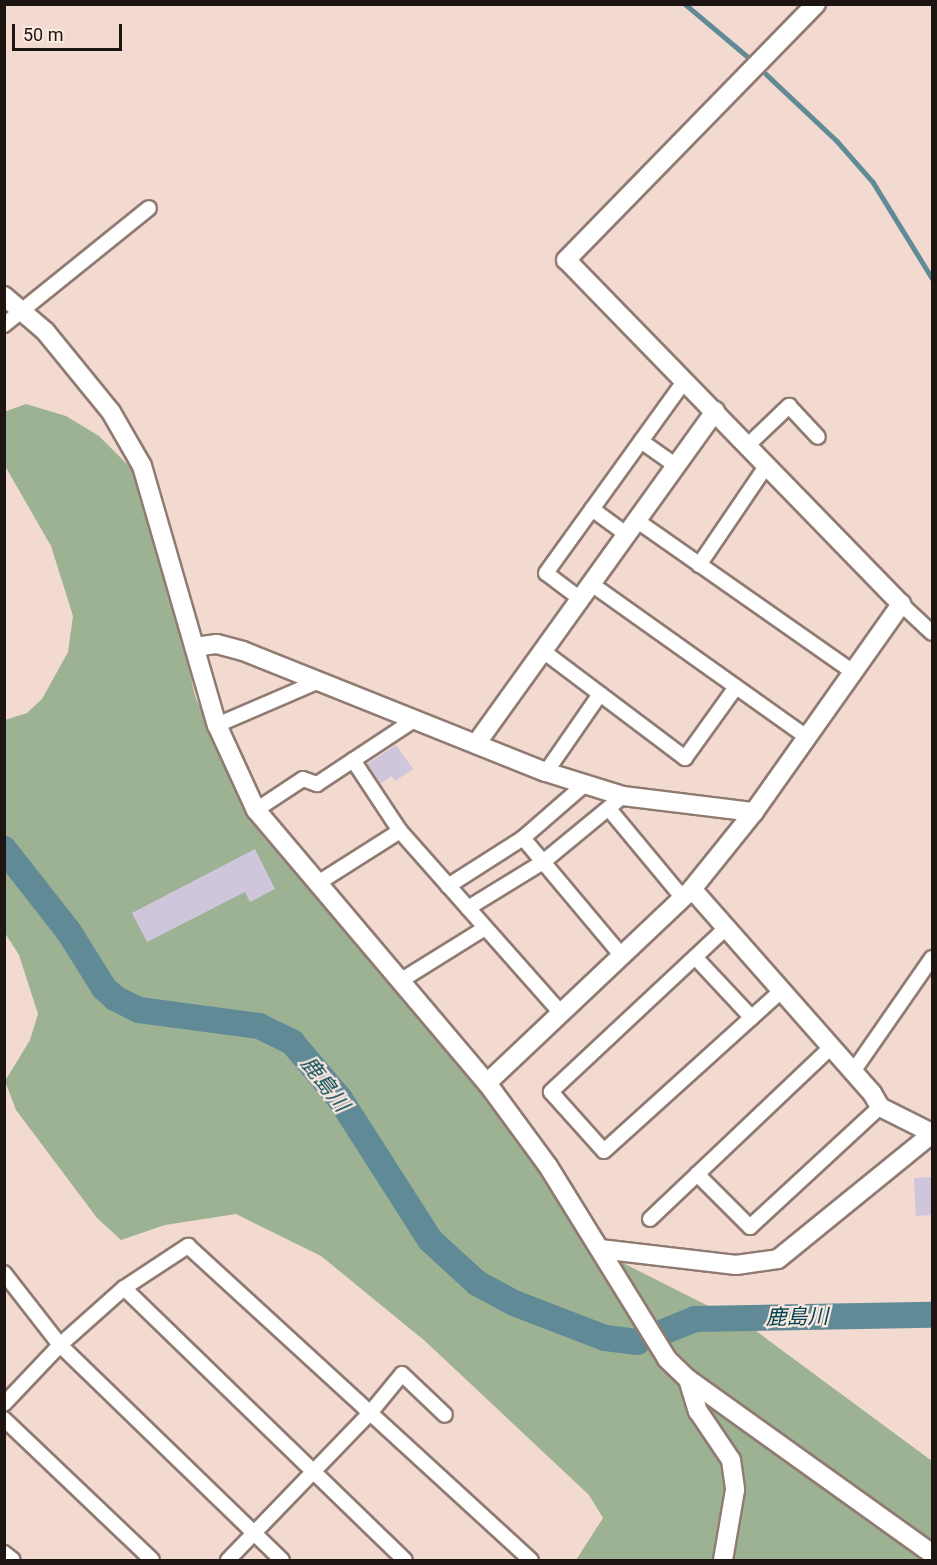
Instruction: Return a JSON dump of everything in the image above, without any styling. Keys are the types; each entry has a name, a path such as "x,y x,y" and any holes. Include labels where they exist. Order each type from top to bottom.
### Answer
{"street":[{"path":"816,4 566,260 901,604 933,633"},
{"path":"4,325 149,208"},
{"path":"4,296 45,331 111,412 128,439 152,492 217,725 256,810 487,1083 548,1166 600,1249 649,1334 688,1379 933,1554"},
{"path":"579,598 546,573 685,380"},
{"path":"748,445 789,406 818,438"},
{"path":"476,744 715,411"},
{"path":"641,441 675,465"},
{"path":"699,565 767,465"},
{"path":"592,509 631,527 699,565 853,672"},
{"path":"590,583 807,737"},
{"path":"487,1083 623,957 687,893 754,812 901,604"},
{"path":"195,646 217,644 243,651 584,785 623,796 754,812"},
{"path":"543,651 685,758 736,687"},
{"path":"217,725 318,682"},
{"path":"546,772 600,694"},
{"path":"256,810 303,779 317,784 414,720"},
{"path":"353,760 400,831 562,1014"},
{"path":"448,886 522,838 584,785"},
{"path":"468,908 543,862 623,796"},
{"path":"600,1249 736,1265 778,1259 933,1133 880,1107 726,928 687,893 609,808"},
{"path":"318,883 400,831"},
{"path":"522,838 623,957"},
{"path":"400,981 485,928"},
{"path":"726,928 551,1092 604,1151 781,992"},
{"path":"695,957 752,1018"},
{"path":"852,1073 933,958"},
{"path":"650,1220 830,1048"},
{"path":"697,1174 750,1227 880,1107"},
{"path":"4,1404 60,1345 124,1288 188,1246 531,1560"},
{"path":"6,1278 60,1345 282,1560"},
{"path":"124,1288 405,1560"},
{"path":"228,1560 314,1473 370,1413 402,1374 445,1415"},
{"path":"688,1379 698,1411 732,1460 735,1490 723,1560"},
{"path":"4,1419 152,1560"},
{"path":"4,1553 13,1560"}],"green space":[{"path":"26,404 66,416 99,436 136,473 152,501 195,696 216,746 271,839 625,1264 752,1328 932,1461 932,1560 576,1560 603,1518 589,1495 425,1341 321,1256 236,1214 165,1225 121,1240 97,1218 16,1110 5,1081 30,1040 38,1014 19,955 5,933 5,720 27,713 42,699 68,652 73,616 51,546 5,466 4,412"}],"building":[{"path":"396,745 413,769 395,781 392,776 380,784 367,764"},
{"path":"255,849 275,889 250,902 245,892 147,942 132,913"},
{"path":"933,1177 933,1215 916,1216 914,1178"}],"waterway":[{"path":"685,4 753,61"},
{"path":"766,74 837,141 873,182 932,278"},
{"name":"鹿島川","path":"4,849 69,932 104,988 115,998 139,1010 259,1026 292,1042 340,1099 430,1240 477,1283 514,1303 605,1338 638,1342"},
{"name":"鹿島川","path":"663,1332 695,1319 932,1315"}]}
